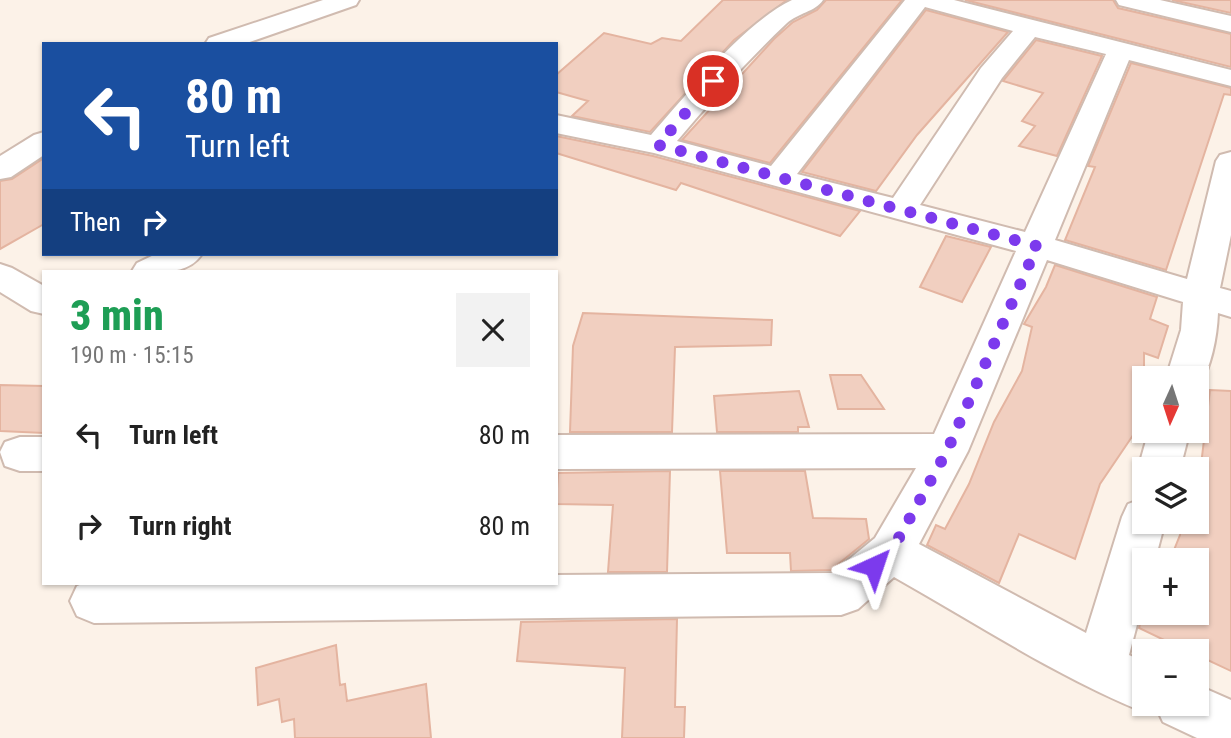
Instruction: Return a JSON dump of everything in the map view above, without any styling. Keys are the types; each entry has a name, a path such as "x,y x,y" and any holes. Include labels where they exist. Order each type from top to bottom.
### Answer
{"street":[{"path":"224,42 347,0"},
{"path":"658,145 713,81 782,14 811,0"},
{"path":"778,178 918,0"},
{"path":"927,0 1028,29 1121,49 1231,78"},
{"path":"1128,0 1231,24"},
{"path":"900,211 991,74 1028,29"},
{"path":"94,601 230,591 841,594 891,552 947,451 1121,49"},
{"path":"558,124 658,145 1037,246 1216,300"},
{"path":"1188,366 1199,330 1216,300 1231,161"},
{"path":"151,270 181,256"},
{"path":"0,276 42,301"},
{"path":"558,452 947,451"},
{"path":"1101,667 1139,534"},
{"path":"891,552 1132,681"},
{"path":"1207,716 1231,727"}],"building":[{"path":"723,0 787,0 734,40 650,132 572,116 588,101 558,93 558,73 604,33 651,44 662,38 681,41"},
{"path":"826,0 902,0 770,163 682,140 774,39 793,22 817,10"},
{"path":"965,0 1113,0 1118,8 1231,34 1231,67"},
{"path":"1172,0 1231,0 1231,13"},
{"path":"926,10 1008,32 917,135 876,191 802,172"},
{"path":"1036,40 1102,56 1057,156 1019,146 1035,126 1022,121 1043,93 1003,81"},
{"path":"1131,63 1231,88 1231,95 1224,94 1166,270 1065,240 1095,167 1088,166"},
{"path":"558,136 653,156 860,211 840,236 681,183 676,190 558,154"},
{"path":"42,159 42,225 0,249 0,181 12,179"},
{"path":"946,236 991,247 962,302 920,287"},
{"path":"1055,265 1157,297 1150,319 1168,326 1158,358 1144,353 1144,366 1132,366 1132,437 1100,484 1075,559 1019,534 999,583 927,545 936,525 945,529 969,484 994,422 1022,371 1032,327 1024,324 1046,287"},
{"path":"583,313 772,320 771,345 675,347 672,432 570,432 573,346"},
{"path":"830,375 861,375 884,409 838,409"},
{"path":"0,385 42,386 42,433 0,431"},
{"path":"1210,390 1231,391 1231,671 1209,661 1209,639 1162,639 1139,628 1140,625 1209,625 1209,548 1175,548 1180,534 1209,534 1209,457 1202,457 1204,443 1209,443"},
{"path":"799,391 809,427 798,427 798,432 717,432 714,396"},
{"path":"670,471 667,572 608,572 613,505 558,504 558,473"},
{"path":"720,471 805,471 813,518 866,519 869,539 831,570 791,571 790,553 727,553"},
{"path":"677,619 675,707 685,707 684,738 622,738 625,668 517,661 521,622"},
{"path":"336,645 340,685 345,684 347,701 426,684 431,738 295,738 294,719 282,722 279,699 258,705 256,668"}],"route":[{"path":"713,81 658,145 1037,246 947,451 891,552 874,566"}]}
